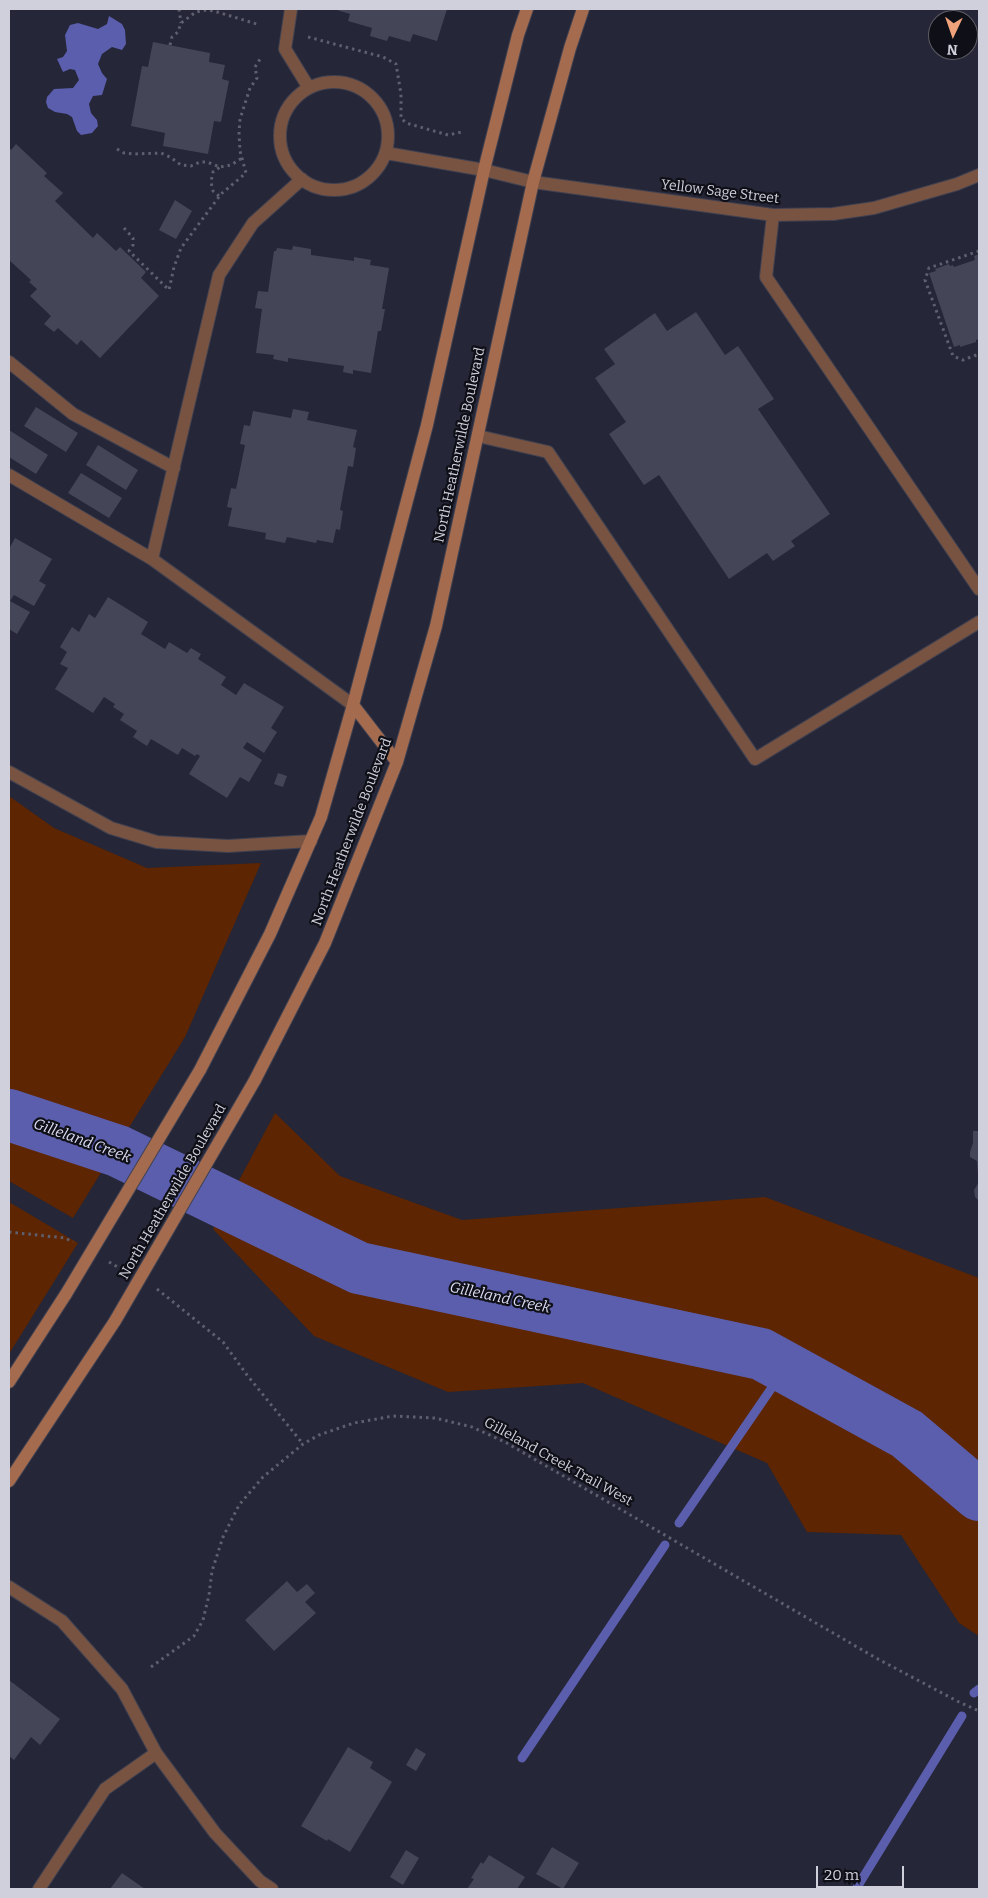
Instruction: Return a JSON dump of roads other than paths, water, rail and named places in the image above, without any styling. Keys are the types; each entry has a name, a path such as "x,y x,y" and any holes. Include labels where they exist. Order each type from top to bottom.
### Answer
{"main road":[{"path":"9,1382 66,1294 200,1070 270,934 321,817 354,705 427,424 484,170 518,35 527,9"},
{"name":"North Heatherwilde Boulevard","path":"9,1481 115,1321 255,1080 326,943 397,762 436,626 533,182 582,9"},
{"path":"354,705 397,762"}],"street":[{"path":"291,9 285,49 309,88"},
{"path":"327,82 345,83 362,90 376,101 385,117 389,135 386,153 378,168 366,180 351,187 334,190 317,187 302,180 289,166 282,150 280,132 285,114 295,99 309,88 327,82"},
{"name":"Yellow Sage Street","path":"386,153 484,170 533,182 773,215 833,214 874,208 957,184 979,175"},
{"path":"152,559 219,274 253,223 302,180"},
{"path":"773,215 766,276 979,588"},
{"path":"9,362 73,414 174,468"},
{"path":"478,436 548,452 756,759 979,622"},
{"path":"9,475 152,559 354,705"},
{"path":"9,772 111,828 157,842 228,846 311,841"},
{"path":"9,1587 62,1621 122,1689 156,1753 215,1833 260,1881 272,1889"},
{"path":"39,1889 105,1789 156,1753"}],"waterway":[{"name":"Gilleland Creek","path":"9,1115 118,1151 359,1268 761,1354 907,1434 979,1495"},
{"path":"679,1523 786,1367"},
{"path":"522,1758 665,1545"},
{"path":"974,1693 979,1689"},
{"path":"856,1889 962,1716"}]}
